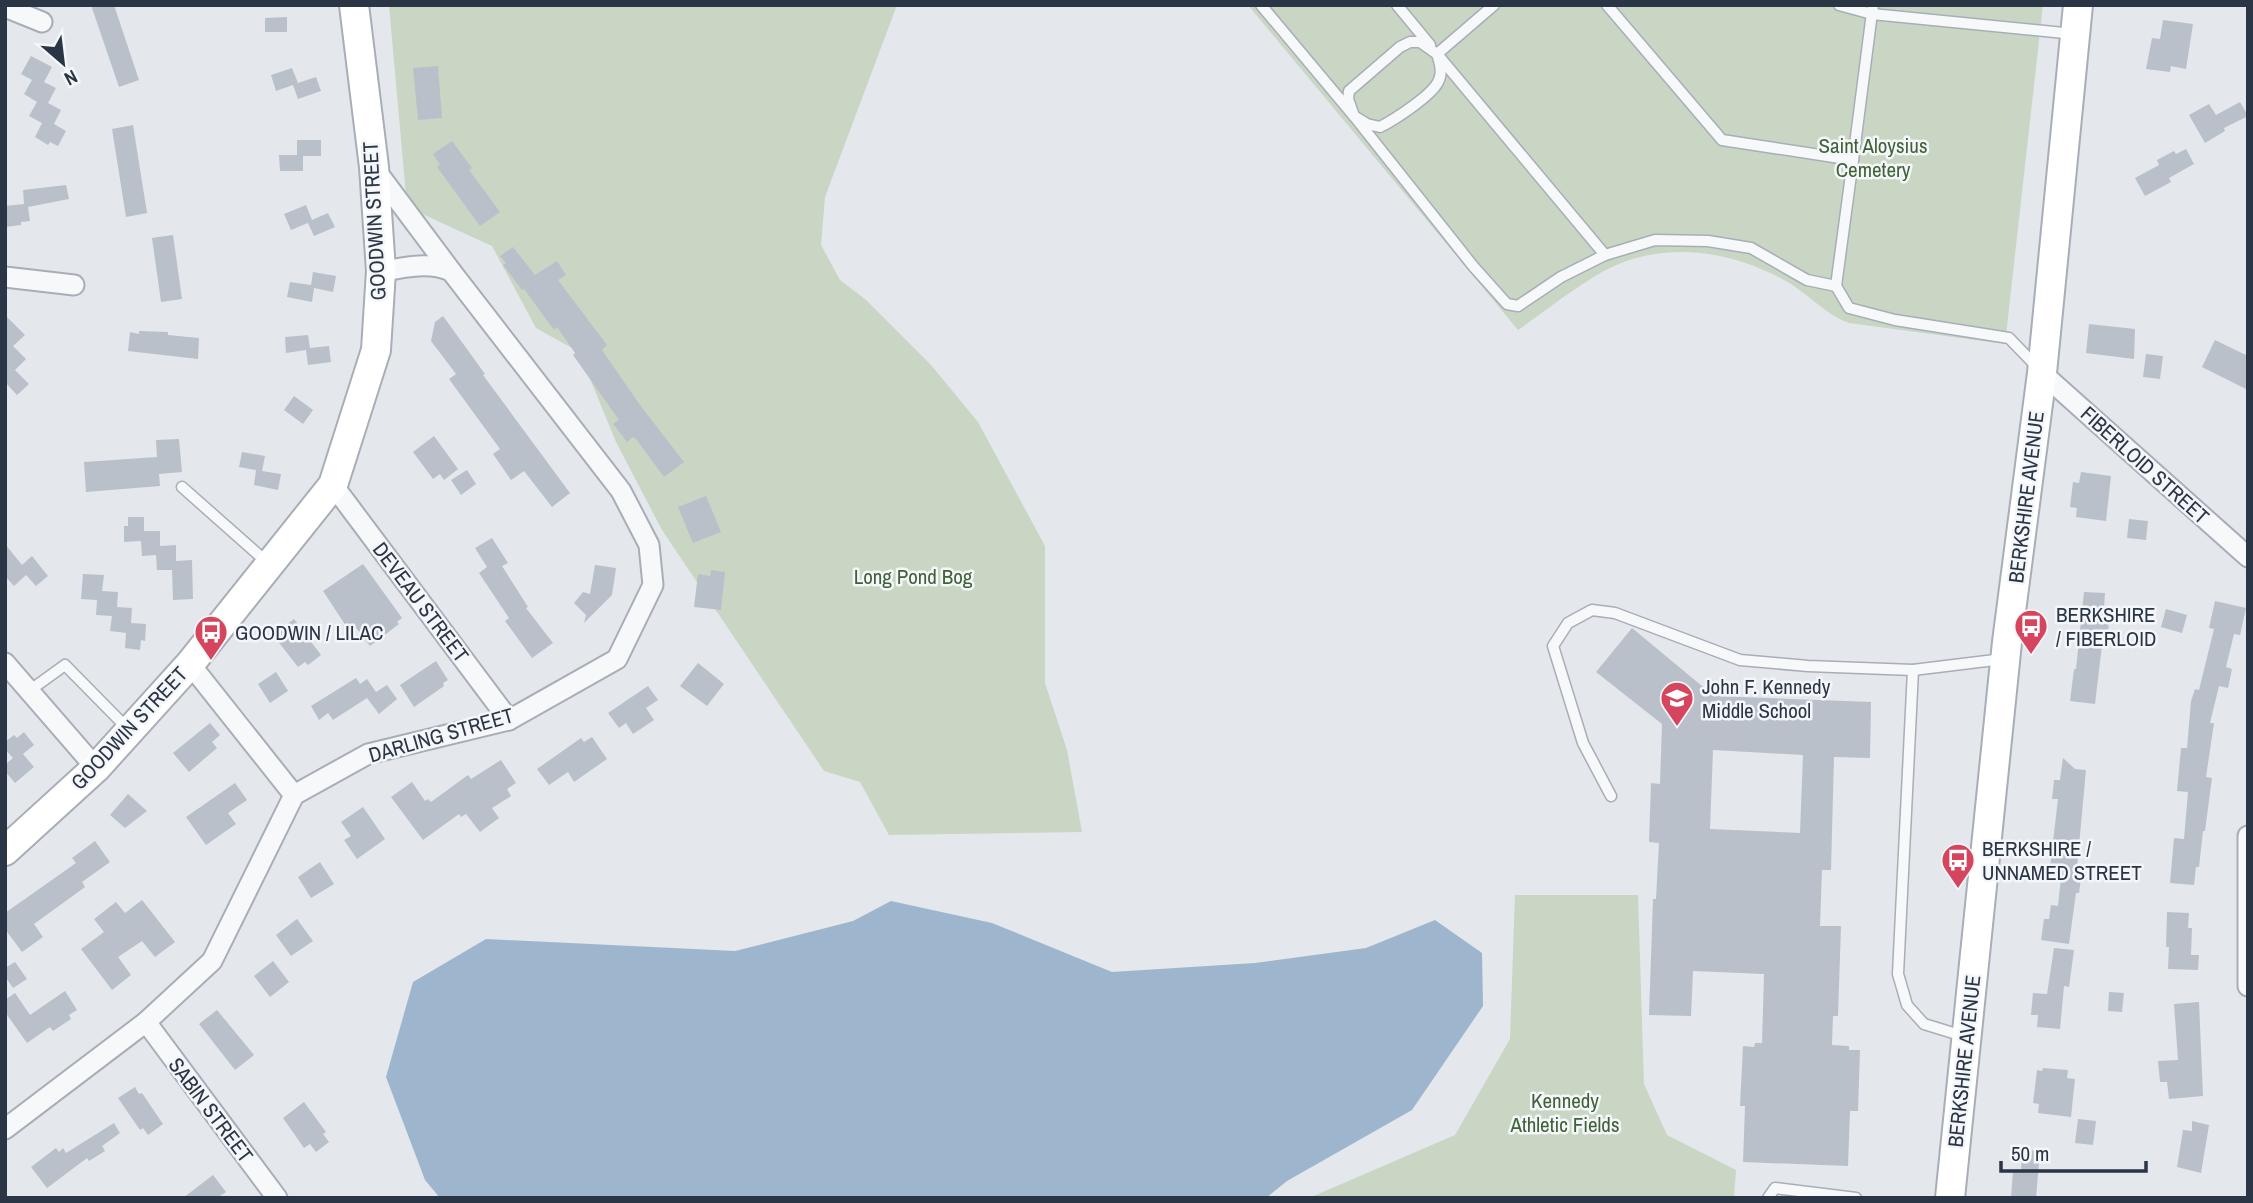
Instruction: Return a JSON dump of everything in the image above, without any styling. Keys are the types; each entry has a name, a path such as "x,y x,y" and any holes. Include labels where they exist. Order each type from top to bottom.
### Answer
{"main road":[{"name":"GOODWIN STREET","path":"5,851 96,768 190,664 332,485 376,350 381,271 374,167 354,5"},
{"name":"BERKSHIRE AVENUE","path":"1950,1198 2006,658 2042,373 2078,5"}],"street":[{"path":"5,7 41,22"},
{"name":"DARLING STREET","path":"294,795 368,754 509,720 617,659 653,585 649,545 621,491 374,167"},
{"path":"381,271 422,264 451,271"},
{"path":"5,277 74,285"},
{"name":"FIBERLOID STREET","path":"2042,373 2248,558"},
{"name":"DEVEAU STREET","path":"332,485 509,720"},
{"path":"5,663 96,768"},
{"path":"5,1129 146,1022 212,961 294,795 190,664"},
{"path":"2248,836 2248,986"},
{"name":"SABIN STREET","path":"146,1022 277,1198"}],"lane":[{"path":"1261,5 1507,304 1518,306 1561,277 1605,255 1656,240 1708,241 1751,248 1807,280 1836,286"},
{"path":"1397,5 1605,255"},
{"path":"1437,54 1494,5"},
{"path":"1607,5 1722,140 1853,160"},
{"path":"1839,5 2075,34"},
{"path":"1872,10 1836,286 1849,308 1895,320 2008,338 2042,373"},
{"path":"1410,41 1420,42 1437,54 1441,70 1438,82 1431,91 1390,122 1380,127 1367,124 1353,116 1348,99 1349,92 1400,47 1410,41"},
{"path":"182,487 269,564"},
{"path":"1611,796 1583,743 1553,646 1568,623 1592,610 1615,613 1740,660 1913,670 2006,658"},
{"path":"29,691 65,665 129,731"},
{"path":"1913,670 1898,974 1907,1005 1924,1024 1966,1037"},
{"path":"1768,1198 1775,1188 1856,1198"}],"green space":[{"name":"Long Pond Bog","path":"389,5 897,5 825,197 821,245 840,280 865,299 931,365 978,422 1045,546 1045,683 1067,750 1082,832 889,835 860,782 824,771 662,530 616,442 579,352 536,328 492,246 407,207"},
{"name":"Saint Aloysius Cemetery","path":"1248,5 2043,5 2005,344 1849,323 1831,314 1791,284 1760,268 1737,260 1690,252 1642,256 1619,264 1587,281 1518,330"},
{"name":"Kennedy Athletic Fields","path":"1515,895 1638,895 1644,1084 1667,1135 1736,1170 1734,1198 1309,1198 1455,1135 1510,1039"}],"water":[{"path":"891,901 992,923 1112,972 1255,963 1366,948 1435,920 1482,953 1483,1006 1412,1110 1287,1181 1266,1198 440,1198 425,1180 386,1077 413,982 486,939 735,951 853,921"}],"building":[{"path":"91,5 114,5 139,80 119,87"},
{"path":"287,17 287,32 265,32 265,18"},
{"path":"2163,20 2193,24 2186,69 2171,66 2170,72 2146,69 2152,38 2160,39"},
{"path":"31,56 52,67 44,82 56,88 48,103 61,110 54,124 66,131 58,146 50,142 48,145 35,137 42,123 29,116 37,102 24,94 32,80 21,74"},
{"path":"438,66 442,118 418,120 413,68"},
{"path":"292,68 298,83 316,77 321,91 298,99 293,85 276,91 271,75"},
{"path":"2240,102 2248,116 2224,128 2225,131 2205,143 2189,115 2209,104 2216,115"},
{"path":"133,125 147,213 126,217 112,129"},
{"path":"297,140 321,140 321,156 303,156 303,171 280,171 279,155 297,155"},
{"path":"452,141 472,168 469,170 500,212 480,226 437,167 440,165 433,154"},
{"path":"2186,149 2194,164 2169,178 2171,182 2145,196 2135,178 2159,165 2157,160 2174,151 2176,154"},
{"path":"66,185 69,199 28,207 30,221 5,227 5,206 24,204 23,190"},
{"path":"306,205 312,220 328,213 335,227 314,236 308,223 291,230 284,214"},
{"path":"173,235 182,299 161,302 152,238"},
{"path":"513,247 535,275 557,261 566,275 558,280 607,345 602,350 684,462 664,477 636,439 633,437 627,442 613,424 619,420 573,355 575,353 557,327 554,330 503,265 506,263 500,256"},
{"path":"313,272 336,276 333,292 314,288 312,302 287,297 290,282 311,285"},
{"path":"5,315 25,335 13,346 26,359 15,370 29,384 17,395 5,382"},
{"path":"443,316 570,493 552,507 524,471 511,480 493,454 500,449 449,379 456,374 431,341 435,322"},
{"path":"2089,324 2135,329 2134,359 2086,353"},
{"path":"139,331 168,332 168,335 199,338 198,359 128,351 130,332 139,334"},
{"path":"308,335 310,348 329,346 331,362 308,365 306,350 286,353 285,337"},
{"path":"2215,340 2248,356 2248,390 2202,367"},
{"path":"2146,354 2163,356 2160,379 2143,377"},
{"path":"294,396 313,410 303,424 284,410"},
{"path":"434,436 458,469 444,480 440,474 433,479 413,452"},
{"path":"179,439 182,472 159,474 160,486 86,492 84,462 157,457 156,440"},
{"path":"242,452 265,456 262,471 281,474 278,490 254,485 256,470 239,467"},
{"path":"467,470 476,484 461,495 451,480"},
{"path":"2081,472 2111,476 2106,521 2076,517 2077,508 2070,507 2073,482 2079,483"},
{"path":"706,496 721,532 693,543 678,507"},
{"path":"128,517 144,517 144,531 160,531 160,546 176,545 176,561 192,560 193,599 173,600 172,570 157,570 156,555 142,556 141,541 124,542 124,526 128,526"},
{"path":"2129,519 2148,521 2146,540 2127,538"},
{"path":"492,538 508,563 502,566 528,607 526,608 553,643 532,658 505,621 509,618 479,573 487,567 475,548"},
{"path":"5,544 22,565 32,556 48,576 36,586 26,575 14,586 5,576"},
{"path":"363,564 402,618 397,622 399,624 370,646 354,625 348,629 323,591"},
{"path":"595,565 616,568 612,595 584,623 586,615 574,603 583,592 590,594"},
{"path":"711,570 725,572 721,610 694,607 698,574 710,576"},
{"path":"83,574 104,575 102,591 118,592 117,607 132,608 131,623 146,624 145,641 141,640 140,650 125,648 126,633 110,631 112,616 96,615 97,600 81,599"},
{"path":"2084,592 2105,593 2104,608 2110,608 2107,645 2102,645 2095,704 2070,701"},
{"path":"2215,601 2246,608 2240,635 2234,634 2226,667 2232,669 2228,688 2219,686 2210,723 2214,723 2206,777 2212,778 2199,867 2196,867 2194,885 2170,883 2174,838 2184,839 2188,792 2177,791 2181,748 2187,748 2191,701 2195,689 2199,690 2214,629 2209,628"},
{"path":"2166,609 2187,615 2182,633 2161,627"},
{"path":"294,619 321,655 308,665 305,662 298,667 273,635"},
{"path":"1632,628 1714,696 1871,702 1870,758 1834,757 1831,870 1822,870 1820,926 1841,926 1838,1016 1833,1016 1832,1045 1860,1050 1858,1111 1850,1111 1848,1166 1743,1162 1745,1106 1740,1106 1743,1046 1754,1047 1755,1043 1762,1043 1764,974 1693,971 1691,1016 1649,1015 1653,899 1656,899 1659,843 1649,842 1651,783 1660,784 1662,724 1596,672","holes":["1713,750 1803,755 1800,833 1710,829"]},
{"path":"436,661 448,680 443,683 444,686 414,707 400,685"},
{"path":"698,663 724,684 707,706 680,686"},
{"path":"276,672 288,691 270,703 258,684"},
{"path":"356,678 360,684 367,679 376,692 387,685 397,699 379,714 367,698 333,720 328,713 319,720 311,706"},
{"path":"648,686 658,700 646,708 654,720 633,734 626,723 619,728 608,713"},
{"path":"210,723 220,735 212,742 217,748 189,772 173,753"},
{"path":"24,732 34,745 23,754 34,767 15,783 5,771 5,765 13,758 5,749 5,742"},
{"path":"592,737 607,759 574,782 568,772 549,785 537,769 581,738 584,742"},
{"path":"2063,758 2075,769 2086,770 2076,878 2081,878 2079,893 2076,893 2069,944 2041,940 2044,919 2049,919 2051,905 2058,906 2062,868 2050,867 2058,799 2052,799 2054,780 2060,780"},
{"path":"501,760 516,783 507,789 511,796 492,808 499,818 480,832 466,814 461,817 459,814 423,840 391,797 412,782 425,801 428,799 431,802 468,775 471,779"},
{"path":"235,783 247,800 228,813 236,824 206,845 186,817"},
{"path":"128,794 147,811 125,828 110,815"},
{"path":"363,807 385,839 357,859 344,840 351,836 341,822"},
{"path":"95,841 110,862 82,882 85,887 34,924 43,937 22,952 5,929 5,913 76,863 72,858"},
{"path":"320,862 334,884 311,898 298,877"},
{"path":"142,900 175,942 155,957 142,941 118,957 131,975 112,990 81,949 104,932 94,919 116,902 125,913"},
{"path":"2167,912 2189,913 2188,928 2192,928 2191,955 2199,955 2198,970 2168,969"},
{"path":"297,919 313,941 291,956 276,935"},
{"path":"2054,948 2074,950 2069,987 2064,986 2060,1029 2037,1027 2038,1015 2031,1015 2033,993 2047,994"},
{"path":"273,961 289,982 270,997 254,976"},
{"path":"15,962 27,979 13,988 5,976 5,968"},
{"path":"65,991 77,1010 69,1015 71,1019 53,1031 50,1027 27,1043 5,1012 5,1000 15,993 30,1015"},
{"path":"2109,992 2124,993 2122,1012 2108,1011"},
{"path":"2199,1002 2203,1096 2169,1099 2167,1082 2160,1082 2158,1061 2178,1060 2174,1004"},
{"path":"217,1010 254,1055 235,1070 199,1024"},
{"path":"2043,1068 2068,1070 2067,1078 2075,1079 2071,1117 2038,1113 2039,1104 2033,1103 2037,1070 2042,1071"},
{"path":"135,1087 163,1124 148,1135 143,1128 140,1130 118,1098"},
{"path":"304,1102 326,1132 323,1134 329,1142 316,1152 310,1144 304,1148 283,1118"},
{"path":"2078,1119 2096,1121 2093,1145 2075,1143"},
{"path":"2192,1121 2209,1125 2201,1173 2177,1167 2183,1130 2192,1131"},
{"path":"114,1123 120,1133 102,1146 105,1151 89,1161 87,1158 47,1188 31,1167 56,1148 59,1152 63,1148 66,1153"},
{"path":"2022,1150 2040,1151 2036,1198 2011,1198 2013,1171 2021,1172"},
{"path":"213,1175 226,1192 217,1198 183,1198"}],"place":[{"name":"BERKSHIRE / FIBERLOID","path":"2031,656"},
{"name":"GOODWIN / LILAC","path":"211,662"},
{"name":"John F. Kennedy Middle School","path":"1677,728"},
{"name":"BERKSHIRE / UNNAMED STREET","path":"1958,890"}]}
